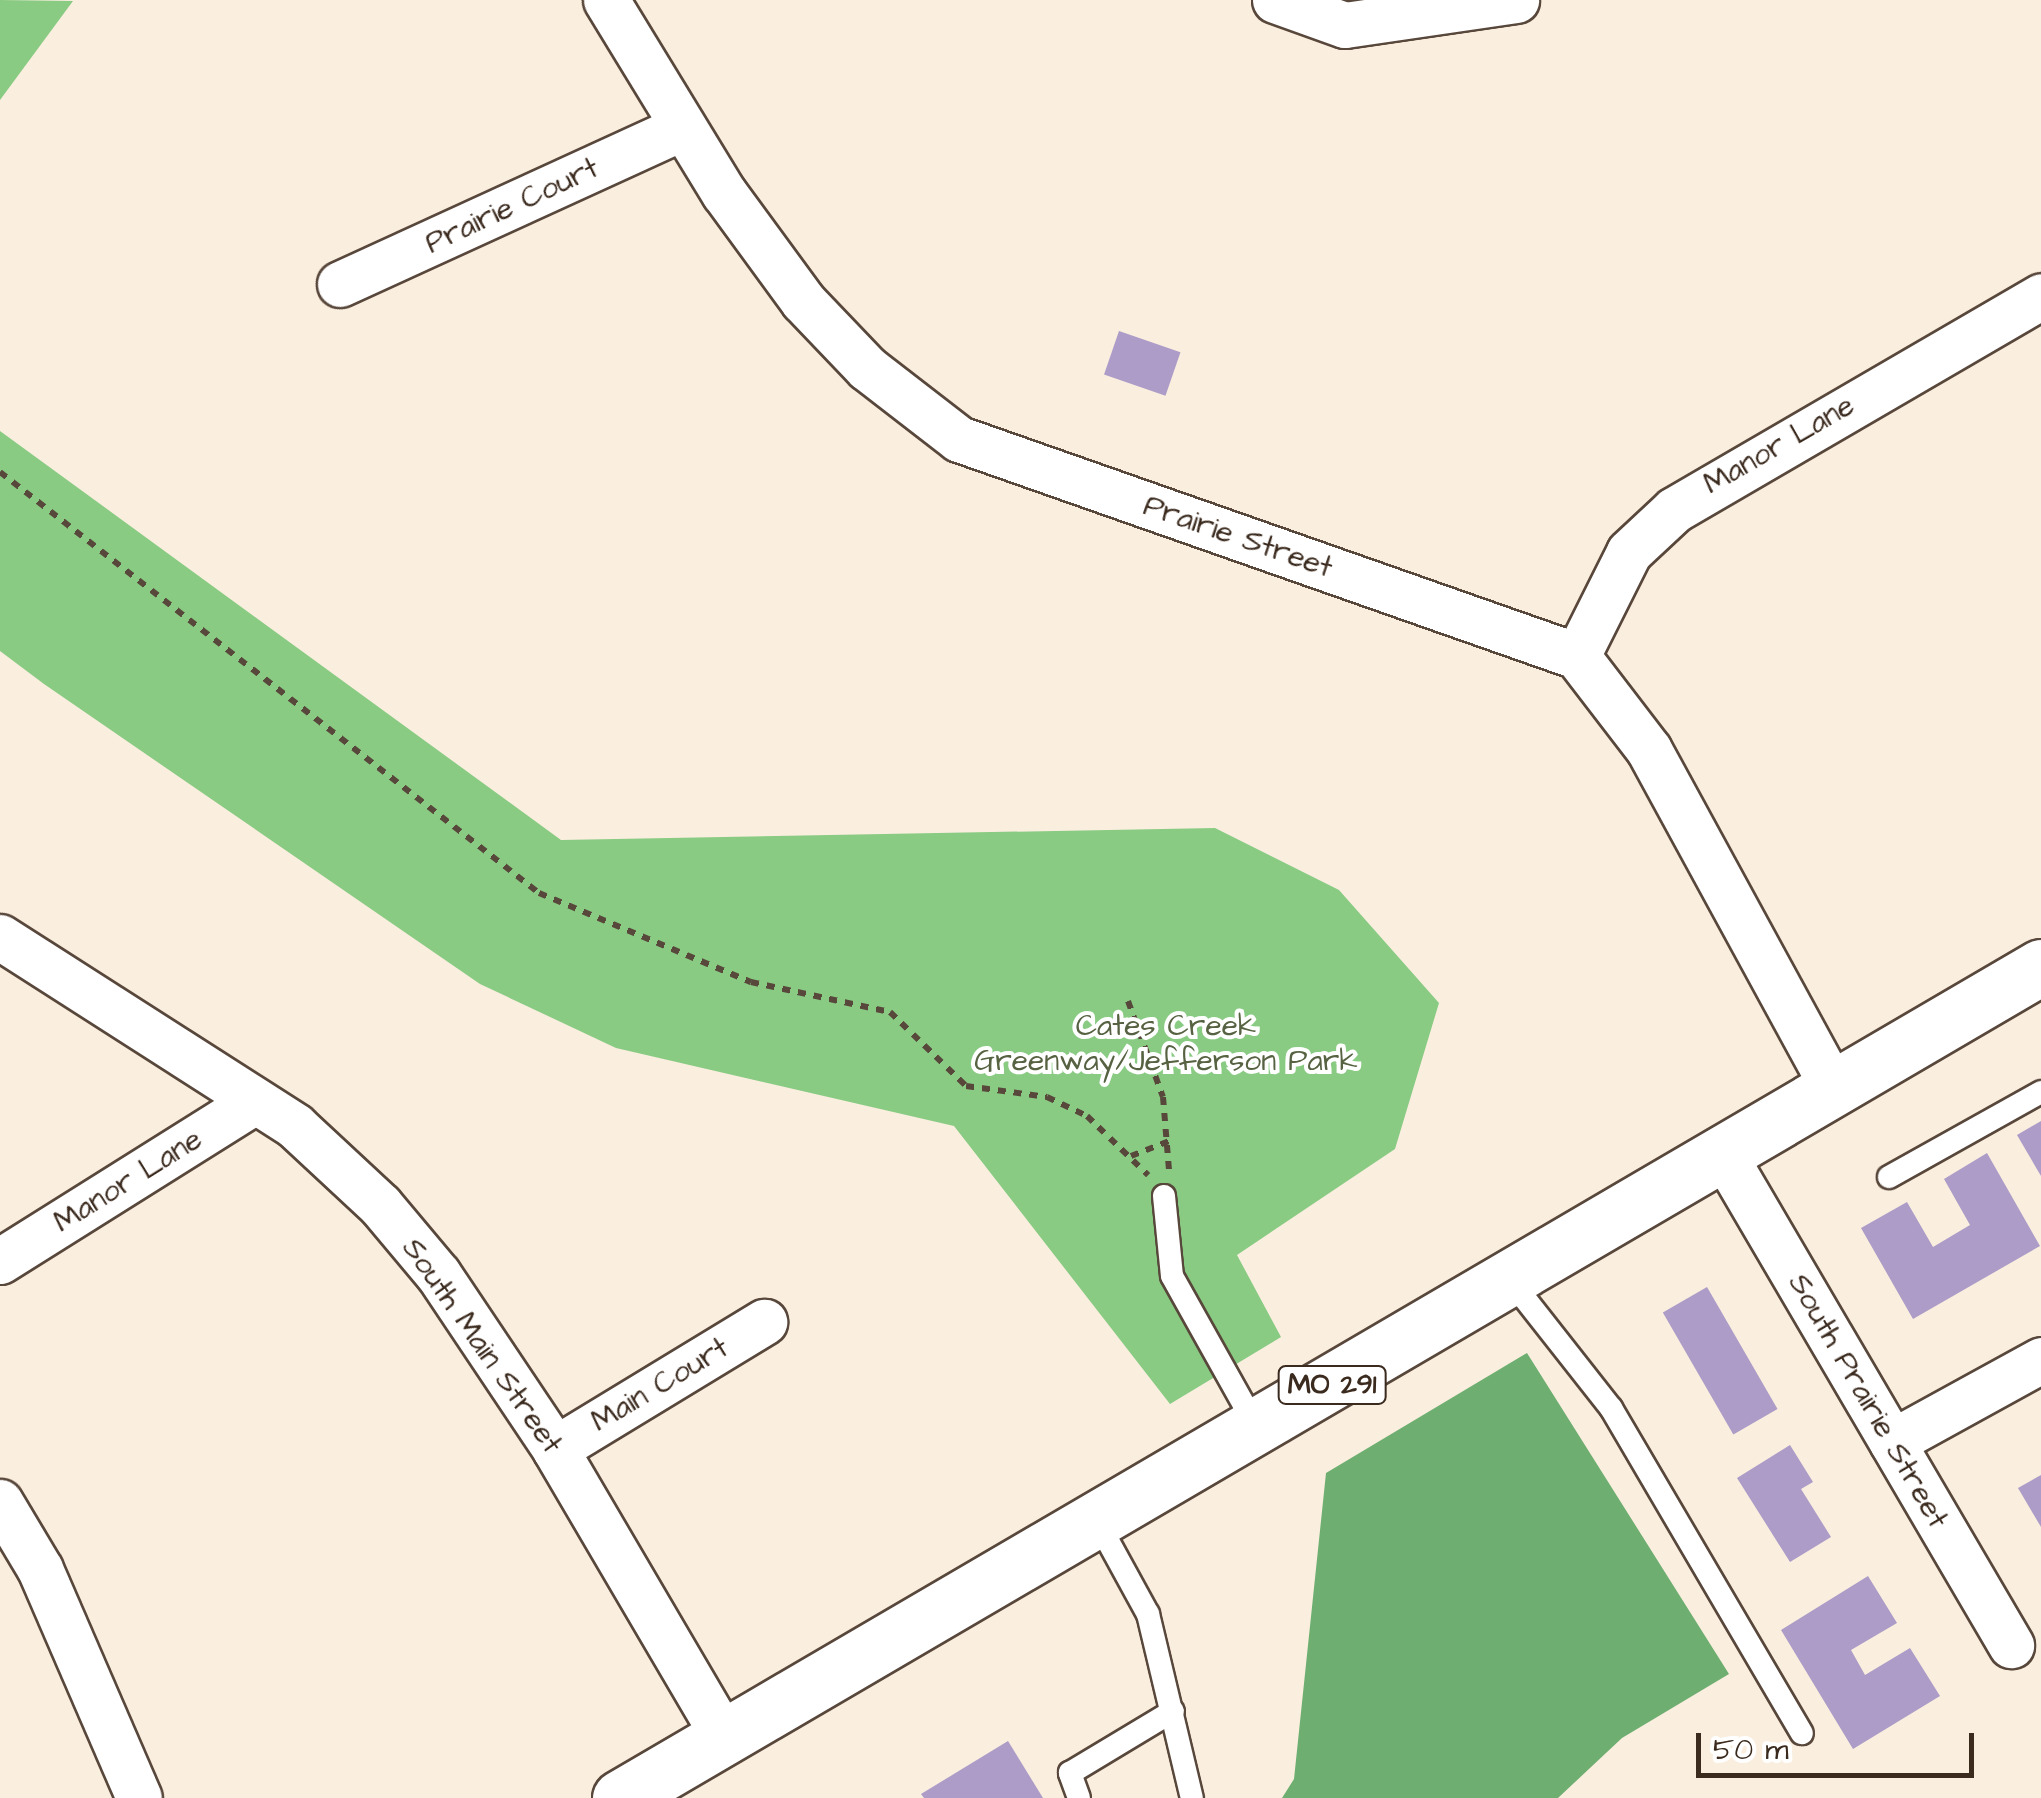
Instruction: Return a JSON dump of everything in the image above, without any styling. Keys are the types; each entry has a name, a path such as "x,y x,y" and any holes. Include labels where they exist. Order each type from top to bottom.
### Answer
{"highway":[{"name":"MO 291","path":"620,1798 1512,1281 2041,967"}],"street":[{"name":"Prairie Street","path":"606,0 683,126 834,335 958,439 1577,656"},
{"path":"1290,7 1345,25 1412,21 1516,0"},
{"name":"Prairie Court","path":"340,284 683,126"},
{"name":"Manor Lane","path":"1577,656 1629,552 1674,510 2041,296"},
{"path":"1577,656 1642,737 1834,1089"},
{"name":"South Main Street","path":"0,937 256,1101 380,1205 438,1274 555,1448 724,1737"},
{"name":"Manor Lane","path":"0,1260 256,1101"},
{"name":"South Prairie Street","path":"1724,1157 2011,1645"},
{"name":"Main Court","path":"555,1448 764,1322"},
{"path":"1892,1442 2041,1360"},
{"path":"0,1502 40,1568 140,1798"}],"lane":[{"path":"1888,1177 2041,1092"},
{"path":"1164,1196 1172,1276 1258,1429"},
{"path":"1512,1281 1611,1408 1802,1733"},
{"path":"1097,1521 1148,1614 1192,1798"},
{"path":"1079,1798 1070,1773 1174,1711"}],"path":[{"path":"0,472 539,893 751,982 890,1012 966,1086 1048,1097 1087,1116 1132,1156 1164,1196"},
{"path":"1128,1001 1170,1141 1164,1196"},
{"path":"1132,1156 1170,1141"}],"green space":[{"path":"0,0 73,1 0,100"},
{"name":"Cates Creek Greenway/Jefferson Park","path":"0,431 561,840 1215,828 1339,890 1439,1003 1395,1149 1237,1255 1281,1337 1170,1404 954,1126 616,1048 480,984 44,684 0,651"},
{"path":"1527,1353 1729,1674 1622,1738 1558,1798 1282,1798 1294,1779 1326,1473"}],"building":[{"path":"1119,331 1180,352 1165,396 1104,374"},
{"path":"2041,1121 2041,1176 2017,1135"},
{"path":"1987,1153 2040,1246 1913,1319 1861,1228 1907,1202 1933,1247 1970,1225 1944,1179"},
{"path":"1707,1287 1778,1409 1733,1435 1663,1312"},
{"path":"1790,1445 1813,1482 1801,1489 1831,1537 1790,1562 1737,1478"},
{"path":"2041,1475 2041,1527 2018,1488"},
{"path":"1868,1576 1897,1623 1851,1650 1865,1675 1910,1648 1940,1696 1853,1749 1781,1630"},
{"path":"1008,1741 1043,1798 924,1798 921,1794"}]}
